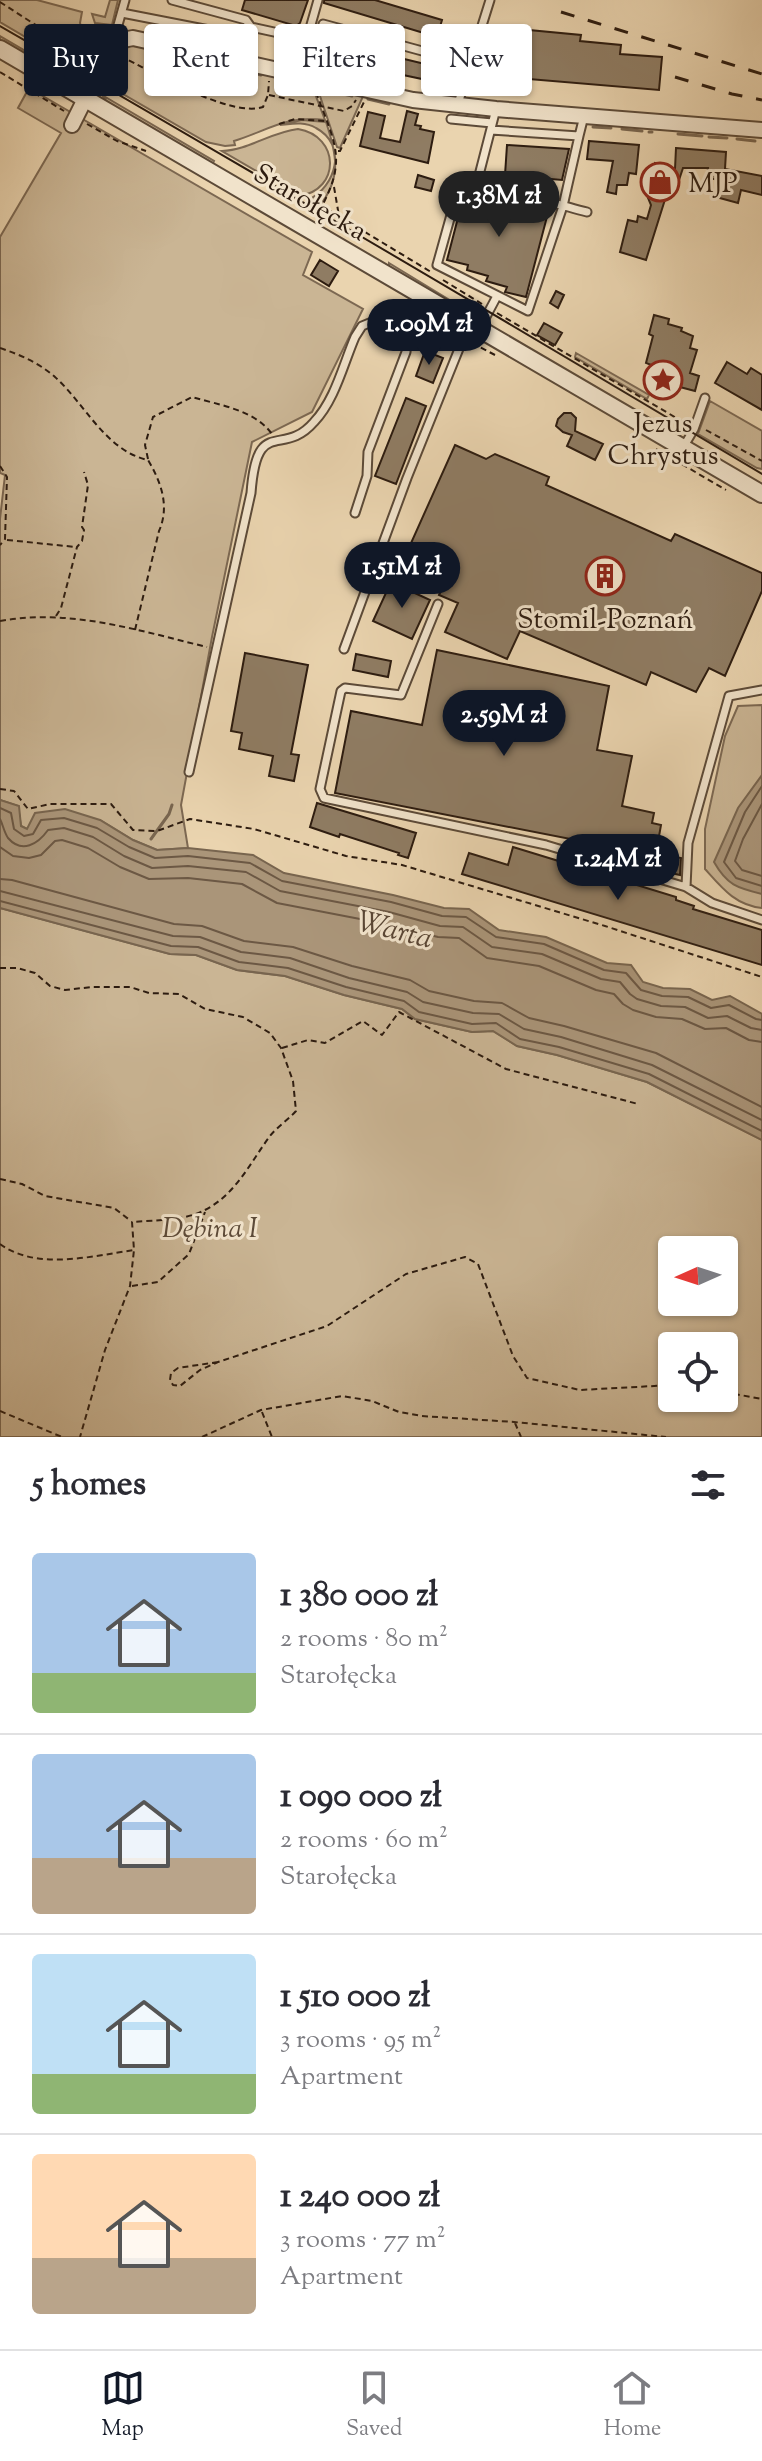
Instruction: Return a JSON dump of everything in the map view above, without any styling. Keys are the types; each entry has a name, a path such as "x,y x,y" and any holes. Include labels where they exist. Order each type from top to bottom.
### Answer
{"street":[{"path":"128,41 139,38 274,70"},
{"name":"Starołęcka","path":"0,49 762,494"},
{"path":"72,125 87,96"},
{"path":"393,96 493,121 584,116 762,130"}],"lane":[{"path":"119,24 125,0"},
{"path":"172,0 246,20 249,24"},
{"path":"311,24 318,0"},
{"path":"479,0 489,2 482,24"},
{"path":"122,13 178,24"},
{"path":"454,112 459,96"},
{"path":"584,116 563,206 528,311 437,265 461,179 563,206 587,212"},
{"path":"477,183 493,121 579,136"},
{"path":"344,649 407,478 475,325 497,296"},
{"path":"189,772 251,493 256,457 261,447 276,439 292,437 312,426 325,409 355,337 362,326 379,319 401,326 408,333 406,352 368,452 367,476 355,513"},
{"path":"683,448 694,429 705,398"},
{"path":"438,604 401,695 345,688 341,691 320,789 324,798 546,845 686,887 712,903 762,920"},
{"path":"686,887 688,843 729,696 762,690"}],"path":[{"path":"0,2 34,24"},
{"path":"128,54 226,106 253,110 263,107 268,95 271,69"},
{"path":"268,95 344,111 359,96"},
{"path":"318,96 337,150 338,164 334,185 322,206 694,429 709,431 762,461"},
{"path":"337,150 340,151 364,103 363,96"},
{"path":"279,124 295,119 326,121"},
{"path":"334,185 339,216"},
{"path":"0,348 26,356 54,377 85,408 103,432 124,448 148,460"},
{"path":"647,401 650,396"},
{"path":"135,630 164,518 165,503 161,487 148,460 145,445 153,417 192,397 242,412 265,423 276,439"},
{"path":"0,466 7,477 5,539 0,545"},
{"path":"56,617 77,547 82,541 88,485 84,472"},
{"path":"5,539 77,547"},
{"path":"0,621 25,616 56,617 135,630 215,649"},
{"path":"0,789 14,791 28,809 50,804 111,804 133,830 157,831 190,819 254,829 346,856 402,865 762,977"},
{"path":"0,968 17,968 35,973 50,986 65,990 130,987 149,993 179,994 205,1009 243,1017 270,1033 281,1048 293,1081 296,1111 272,1133 231,1192 205,1210 178,1218 132,1222 114,1208 45,1196 22,1184 0,1179"},
{"path":"281,1048 308,1040 325,1043 363,1021 382,1035 399,1012 506,1069 638,1104"},
{"path":"130,1286 158,1282 189,1254 205,1210"},
{"path":"80,1437 105,1350 130,1286 134,1250 132,1222"},
{"path":"0,1244 25,1257 77,1259 134,1250"},
{"path":"218,1362 178,1368 171,1373 170,1380 173,1385 180,1386 200,1370 218,1362 327,1326 406,1274 465,1257 478,1264 513,1356 527,1378 580,1390 658,1386"},
{"path":"738,1395 762,1399"},
{"path":"202,1437 261,1410 342,1396 372,1401 399,1412 422,1416 666,1437"},
{"path":"261,1410 272,1437"},
{"path":"0,1411 62,1437"},
{"path":"514,1422 521,1437"}],"green space":[{"path":"0,0 37,0 82,12 80,24 24,24 24,36 0,22"},
{"path":"110,0 118,0 112,24 95,23 92,14 105,17"},
{"path":"0,36 24,50 24,54 0,40"},
{"path":"131,45 144,48 144,96 258,96 258,72 274,75 274,96 316,96 325,120 278,124 234,141 235,145 206,142 126,96 128,47"},
{"path":"25,96 43,96 312,252 303,275 363,309 312,412 252,442 181,805 188,848 157,850 100,820 27,829 21,826 18,806 0,800 0,519 5,475 0,473 0,237 61,133 18,108"},
{"path":"103,96 214,161 212,165 107,102"},
{"path":"320,96 363,96 340,148 337,147"},
{"path":"302,120 326,122 333,150 326,135 316,128 307,124 280,125"},
{"path":"298,129 312,134 328,152 328,174 313,192 299,196 222,151 241,148"},
{"path":"335,159 331,187 318,208 308,200 326,186"},
{"path":"389,263 479,318 389,268"},
{"path":"576,353 649,395 647,399 575,357"},
{"path":"710,401 762,431 762,469 698,434"},
{"path":"762,705 762,908 737,899 705,869 705,829 725,736 738,706"},
{"name":"Dębina I","path":"0,908 170,954 196,955 237,970 285,976 402,1009 415,1019 472,1032 493,1031 517,1046 647,1082 762,1140 762,1437 0,1437"}],"water":[{"path":"762,775 762,894 734,884 723,876 714,862 738,808"},
{"name":"Warta","path":"0,800 19,806 21,826 27,829 35,813 65,809 100,820 157,850 188,848 253,855 284,873 444,908 469,909 499,930 546,937 607,963 631,965 643,982 663,988 690,989 712,1000 730,996 762,1014 762,1140 647,1082 517,1046 493,1031 472,1032 415,1019 402,1009 285,976 237,970 196,955 170,954 0,908"}],"building":[{"path":"245,0 308,0 299,24 242,10"},
{"path":"324,0 375,0 442,20 441,24 421,24 421,32 405,27 405,24 394,24 324,3"},
{"path":"532,30 581,35 580,41 621,45 620,54 662,57 659,90 532,79"},
{"path":"405,59 421,63 421,79 405,75"},
{"path":"407,111 418,114 415,125 421,126 420,129 434,132 428,163 360,146 368,112 385,116 380,138 400,142"},
{"path":"589,141 639,145 636,174 629,173 627,185 617,185 616,194 607,192 613,161 587,159"},
{"path":"507,145 569,149 562,180 505,175"},
{"path":"676,148 726,152 725,169 762,176 762,195 741,190 738,203 716,197 720,180 707,178 708,168 683,168 675,192 668,190 646,260 620,252 628,220 637,222 638,216 647,219 651,205 646,193 655,163 675,169"},
{"path":"418,175 434,180 431,191 415,187"},
{"path":"466,187 549,209 526,297 505,292 507,287 486,281 488,276 467,270 468,265 447,260"},
{"path":"320,260 338,271 329,286 311,275"},
{"path":"556,291 564,295 558,308 550,303"},
{"path":"654,315 669,319 668,324 682,328 681,331 693,336 690,348 697,350 690,373 699,376 695,391 676,386 679,373 663,368 657,374 654,366 646,363 653,336 649,334"},
{"path":"544,323 562,333 555,345 537,335"},
{"path":"425,351 443,358 433,383 416,376"},
{"path":"727,362 747,374 751,368 762,375 762,410 715,383"},
{"path":"406,398 426,406 396,484 375,476"},
{"path":"564,413 571,413 576,418 575,431 603,444 595,460 567,446 572,435 556,426"},
{"name":"Stomil-Poznań","path":"455,445 486,459 495,454 549,477 546,485 671,541 675,534 762,573 762,591 725,676 709,668 696,692 651,672 646,685 520,631 507,659 445,632 458,603 439,595 446,580 403,561"},
{"path":"391,582 430,600 412,639 373,621"},
{"path":"437,650 609,686 597,750 632,756 622,806 654,813 652,823 661,825 656,853 681,858 680,875 634,865 637,852 335,793 351,711 422,725"},
{"path":"245,653 308,665 291,754 299,755 294,781 269,776 273,756 239,749 242,733 231,731"},
{"path":"356,654 391,661 388,677 353,670"},
{"path":"317,803 416,833 408,858 310,827"},
{"path":"513,847 676,897 676,900 694,906 693,909 762,930 762,965 462,874 469,853 508,865"}],"waterway":[{"path":"368,99 389,104"},
{"path":"593,127 611,128"},
{"path":"622,129 642,131"},
{"path":"678,134 702,136"},
{"path":"709,137 727,138"},
{"path":"737,139 755,141"},
{"path":"151,839 172,805"}],"tram line":[{"path":"0,26 762,474"}],"railway":[{"path":"561,12 762,74"},
{"path":"675,77 762,100"}],"place":[{"name":"MJP","path":"660,182"},
{"name":"Jezus Chrystus","path":"663,380"},
{"name":"Stomil-Poznań","path":"605,576"}]}
